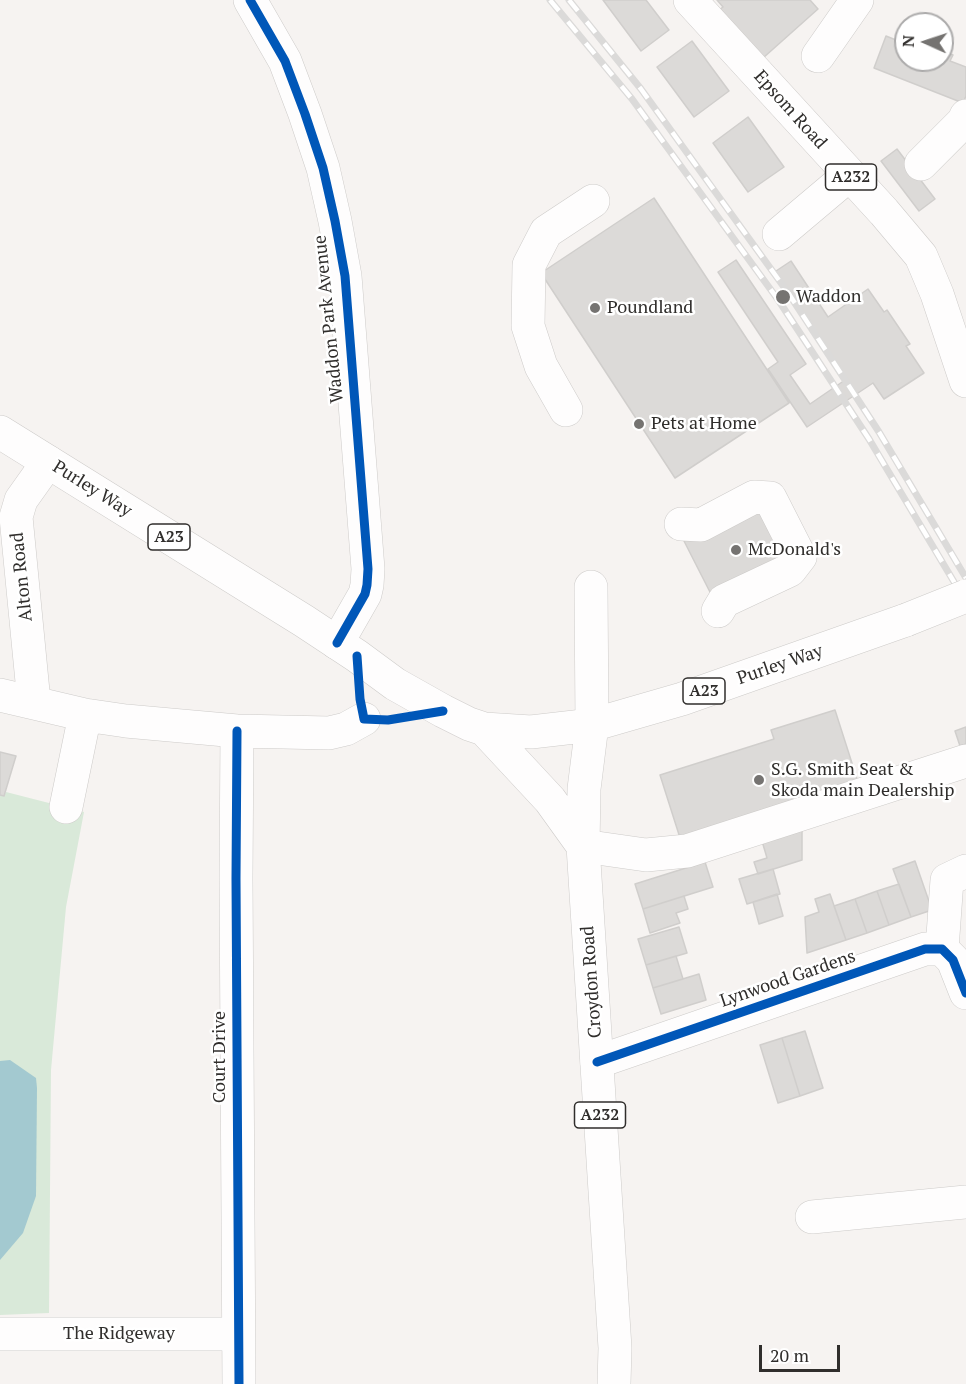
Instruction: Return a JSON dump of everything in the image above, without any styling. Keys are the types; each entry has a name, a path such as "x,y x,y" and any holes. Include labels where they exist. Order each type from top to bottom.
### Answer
{"main road":[{"name":"Waddon Park Avenue","path":"250,0 285,61 305,114 323,168 345,276 368,577 365,594 337,643"},
{"name":"Epsom Road","path":"690,0 884,212 921,256 937,294 966,381"},
{"path":"818,56 857,0"},
{"path":"921,164 964,121 966,116"},
{"path":"779,234 849,175"},
{"path":"566,410 541,366 528,326 529,266 546,232 593,201"},
{"name":"Purley Way","path":"0,432 337,643"},
{"name":"Alton Road","path":"34,702 16,517 21,500 48,462"},
{"path":"681,524 701,525 754,497 770,498 800,557 790,570 724,601 718,611"},
{"name":"Croydon Road","path":"591,587 592,725 584,789 583,846 615,1348 615,1384"},
{"name":"Purley Way","path":"592,725 682,699 906,620 966,596"},
{"name":"A23","path":"337,643 395,684 451,716 484,729 531,732 592,725"},
{"path":"0,695 85,715 126,721 237,730 329,733 346,729 364,719"},
{"path":"66,807 85,715"},
{"path":"484,729 550,800 583,846 646,855 687,851 966,761"},
{"name":"Court Drive","path":"237,730 239,1384"},
{"path":"966,870 948,880 942,949 953,960 966,993"},
{"name":"Lynwood Gardens","path":"597,1062 925,949 942,949"},
{"path":"812,1217 966,1202"},
{"name":"The Ridgeway","path":"0,1334 238,1334"}],"green space":[{"path":"6,792 84,812 66,907 51,1070 49,1313 0,1315 0,795 4,796"}],"water":[{"path":"10,1060 36,1078 36,1196 23,1233 0,1260 0,1061"}],"building":[{"path":"603,0 646,0 669,30 641,51"},
{"path":"717,0 810,0 818,9 763,58 719,10 723,7"},
{"path":"886,36 894,39 894,72 954,72 954,62 966,67 966,96 963,103 874,68"},
{"path":"692,41 729,91 694,117 657,67"},
{"path":"748,117 784,167 748,192 713,143"},
{"path":"897,149 935,199 919,211 881,161"},
{"path":"654,198 789,403 675,478 541,273"},
{"path":"736,260 806,364 790,375 810,404 845,380 773,273 791,261 828,317 868,289 884,312 887,310 910,344 906,346 924,373 884,399 873,383 807,427 768,369 778,362 718,272"},
{"name":"McDonald's","path":"759,502 789,558 713,598 684,541"},
{"name":"S.G. Smith Seat & Skoda main Dealership","path":"835,710 859,785 681,841 660,775 774,739 771,730"},
{"path":"966,727 966,744 960,746 955,731"},
{"path":"0,752 16,756 4,796 0,795"},
{"path":"802,828 802,860 758,874 754,862 767,858 762,841"},
{"path":"915,861 932,910 911,917 893,869"},
{"path":"705,862 713,887 643,909 635,884"},
{"path":"773,869 780,894 747,904 739,879"},
{"path":"899,884 911,917 889,925 877,891"},
{"path":"877,891 889,925 867,933 855,899"},
{"path":"777,894 783,916 759,924 753,902"},
{"path":"830,894 846,940 807,953 805,917 819,912 815,899"},
{"path":"684,896 688,909 676,913 680,923 650,933 643,909"},
{"path":"855,899 867,933 846,940 834,906"},
{"path":"679,927 687,953 646,965 638,939"},
{"path":"676,956 683,979 653,988 646,965"},
{"path":"699,974 706,1000 661,1014 653,988"},
{"path":"805,1031 823,1088 800,1096 782,1038"},
{"path":"782,1038 800,1096 778,1103 760,1045"}],"railway":[{"path":"550,0 632,99 779,301 869,439 966,602"},
{"path":"569,0 641,89 789,294 879,432 966,578"}],"cycle path":[{"path":"250,0 285,61 305,114 323,168 345,276 368,569 365,594 337,643"},
{"path":"357,656 364,719 388,720 443,711"},
{"path":"237,731 239,1384"},
{"path":"597,1062 925,949 942,949 953,960 966,993"}],"place":[{"name":"Waddon","path":"783,297"},
{"name":"Poundland","path":"595,308"},
{"name":"Pets at Home","path":"639,424"},
{"name":"McDonald's","path":"736,550"},
{"name":"S.G. Smith Seat & Skoda main Dealership","path":"759,780"}]}
